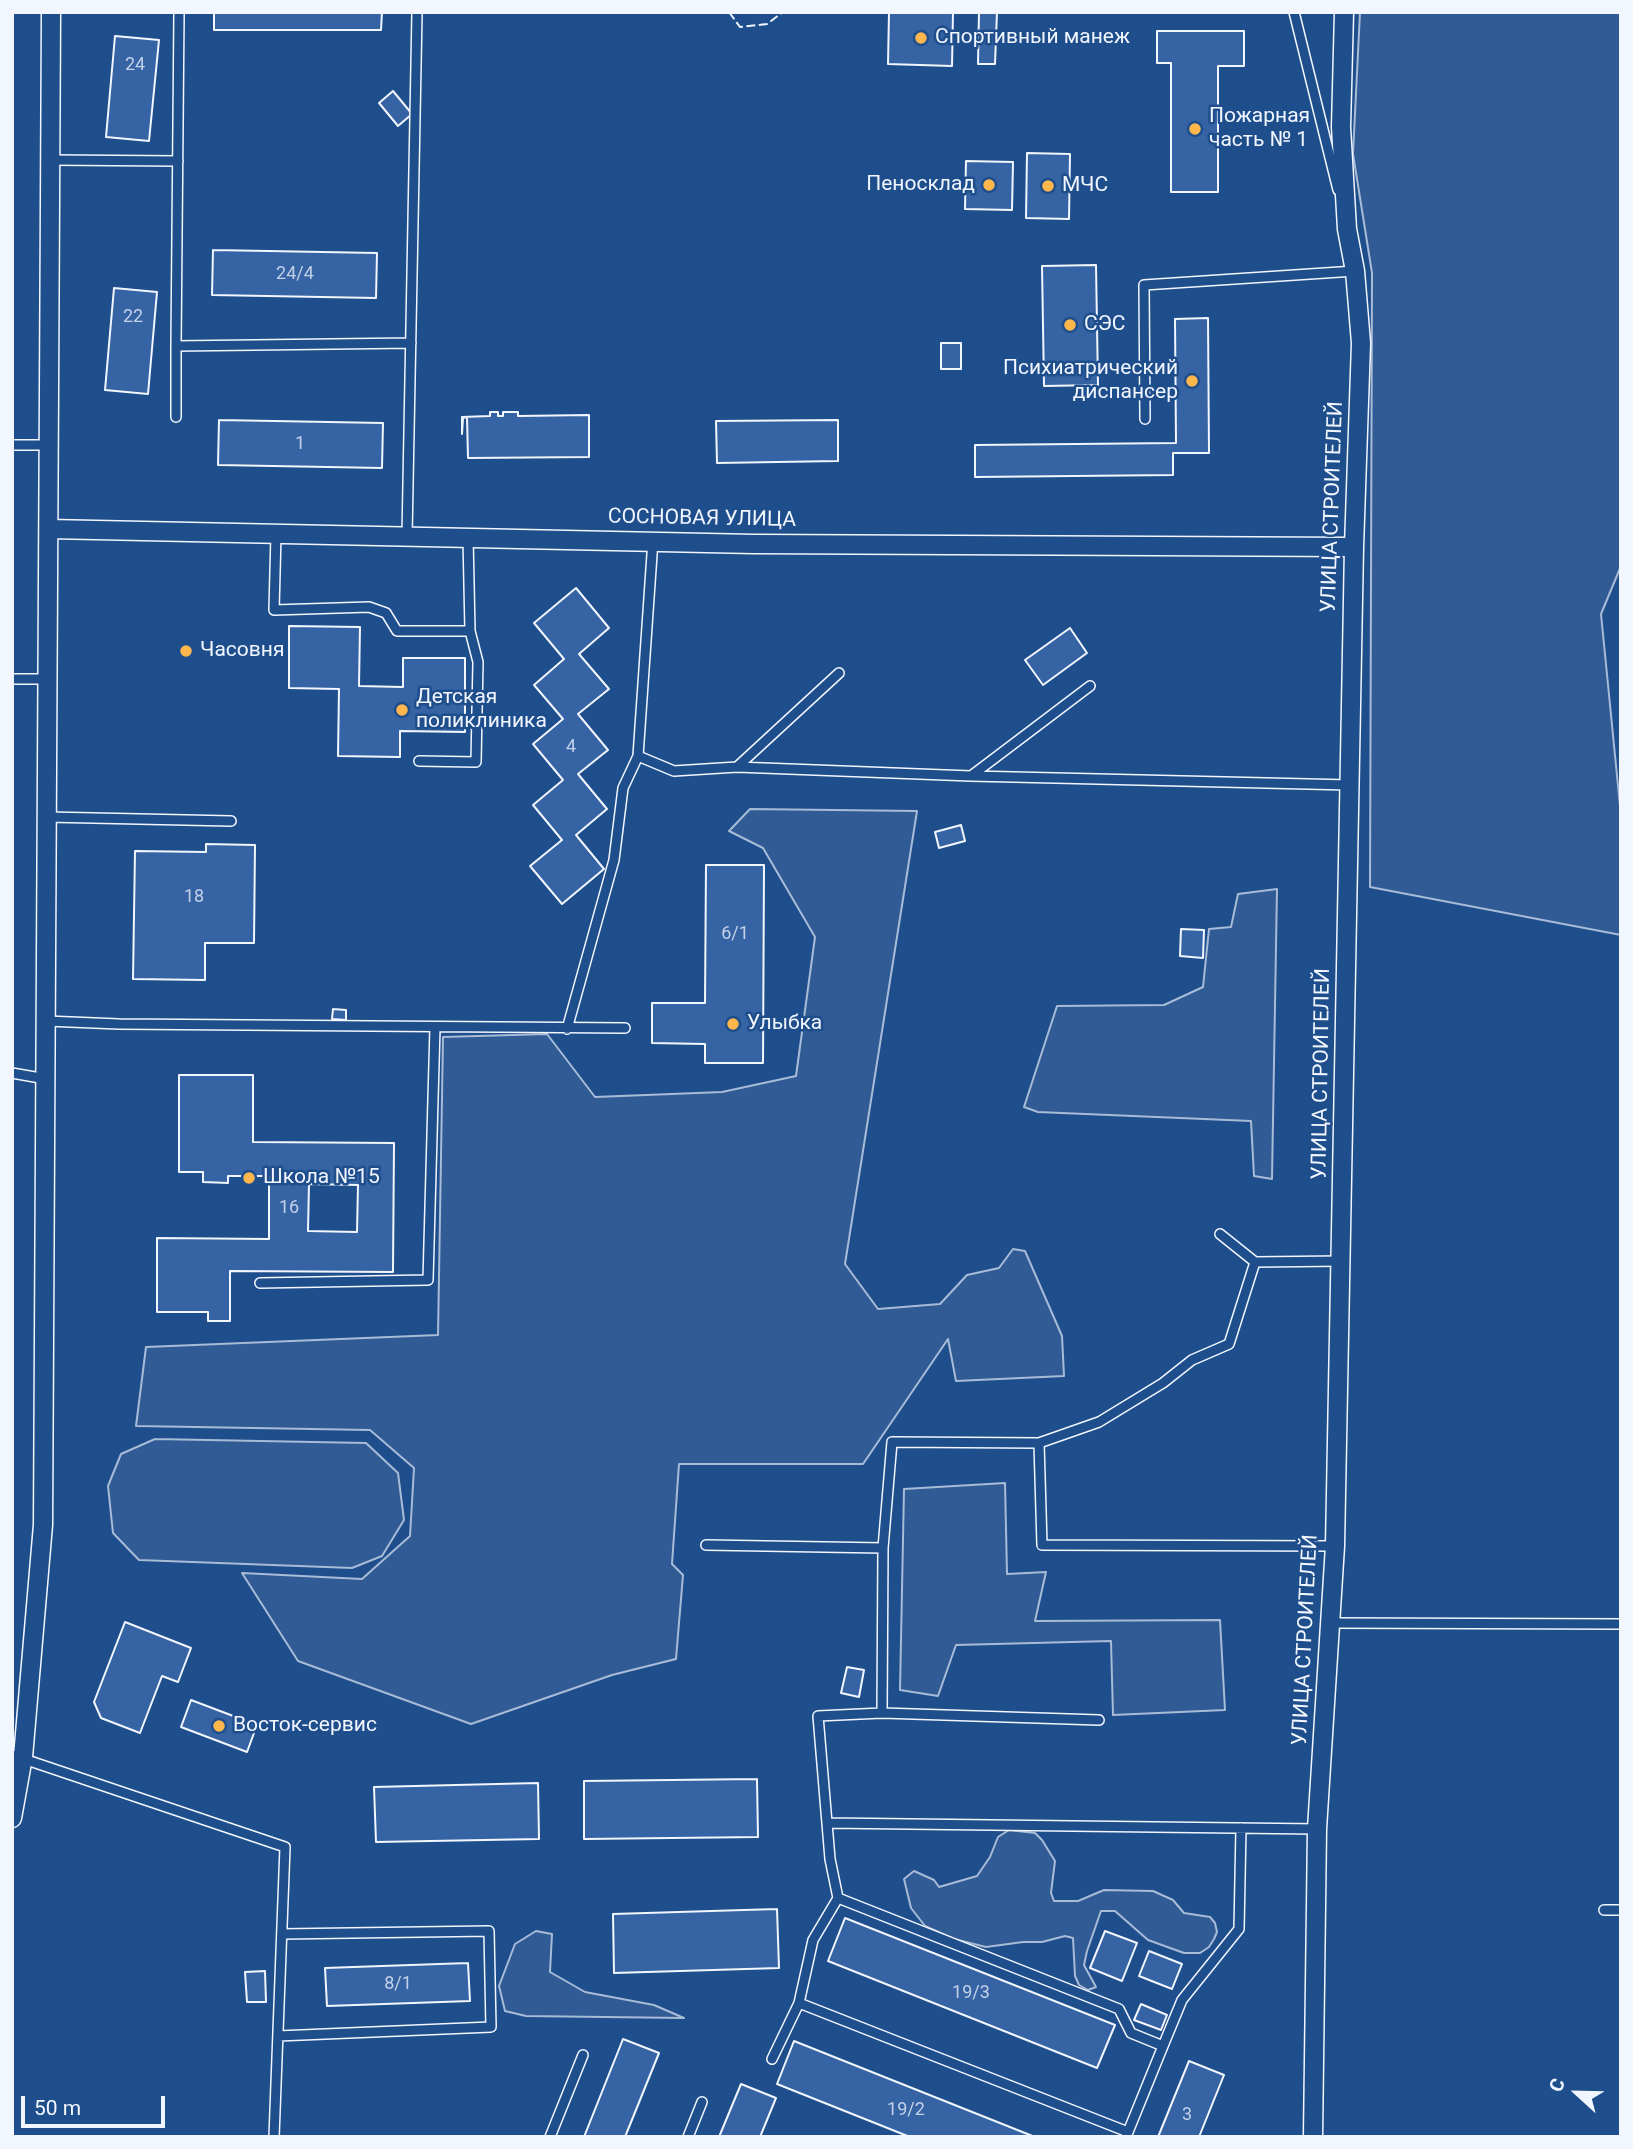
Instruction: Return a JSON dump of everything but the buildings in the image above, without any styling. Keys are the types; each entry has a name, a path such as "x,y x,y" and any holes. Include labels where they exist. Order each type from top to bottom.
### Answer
{"street":[{"path":"12,1818 43,1525 51,12"},
{"name":"УЛИЦА СТРОИТЕЛЕЙ","path":"1313,2137 1317,1829 1335,1546 1354,547 1361,343 1355,271 1347,229 1341,127 1344,12"},
{"name":"СОСНОВАЯ УЛИЦА","path":"49,529 754,544 1354,547"}],"lane":[{"path":"176,417 179,12"},
{"path":"407,536 417,12"},
{"path":"1294,12 1347,229"},
{"path":"51,160 178,162"},
{"path":"1145,419 1143,285 1355,271"},
{"path":"176,346 411,343"},
{"path":"12,445 50,445"},
{"path":"276,534 274,610 369,607 386,613 397,631 470,631"},
{"path":"419,761 477,762 478,663 470,631 468,538"},
{"path":"568,1029 614,860 623,788 638,756 653,540"},
{"path":"737,767 839,673"},
{"path":"12,679 48,680"},
{"path":"971,776 1090,687"},
{"path":"638,756 674,771 737,767 971,776 1350,785"},
{"path":"47,817 231,821"},
{"path":"46,1021 119,1024 625,1028"},
{"path":"260,1283 428,1280 435,1027"},
{"path":"12,1073 46,1079"},
{"path":"1220,1234 1255,1262 1341,1261"},
{"path":"882,1713 883,1548 892,1442 1039,1443 1099,1422 1163,1383 1192,1360 1229,1344 1255,1262"},
{"path":"1039,1443 1042,1545 1335,1546"},
{"path":"706,1545 883,1548"},
{"path":"1332,1623 1621,1624"},
{"path":"772,2059 799,2003 813,1940 838,1898 830,1859 818,1716 882,1713 1099,1720"},
{"path":"18,1756 285,1847 274,2137"},
{"path":"828,1823 1317,1829"},
{"path":"799,2003 1127,2134 1182,2000 1239,1929 1241,1828"},
{"path":"838,1898 1119,2010 1131,2033 1163,2046"},
{"path":"1604,1910 1621,1910"},
{"path":"278,2036 491,2027 489,1931 282,1934"},
{"path":"550,2137 583,2055"},
{"path":"688,2137 702,2102"}],"shaded area":[{"path":"1360,12 1621,12 1621,566 1601,614 1621,816 1621,935 1370,887 1372,273 1353,154"},
{"path":"750,809 917,811 845,1264 878,1309 940,1304 967,1275 999,1268 1013,1249 1025,1251 1062,1336 1064,1376 956,1381 948,1339 863,1464 679,1464 672,1564 683,1575 676,1659 612,1675 471,1724 298,1661 242,1573 362,1579 410,1536 414,1468 370,1430 136,1426 146,1347 438,1335 443,1037 547,1034 595,1097 722,1092 796,1076 815,937 763,848 729,831"},
{"path":"1277,889 1272,1179 1254,1176 1251,1121 1038,1112 1024,1107 1057,1006 1164,1005 1203,987 1209,929 1231,927 1238,894"},
{"path":"155,1439 366,1443 398,1473 404,1520 382,1556 352,1568 139,1560 113,1533 108,1486 121,1454"},
{"path":"1005,1483 1007,1574 1046,1572 1035,1621 1220,1620 1225,1710 1113,1715 1111,1641 956,1645 938,1696 900,1690 904,1489"},
{"path":"1009,1830 1035,1833 1042,1840 1055,1861 1051,1893 1054,1901 1078,1901 1104,1890 1153,1891 1173,1900 1184,1913 1210,1917 1217,1932 1214,1939 1209,1947 1200,1953 1184,1953 1148,1940 1115,1911 1101,1911 1084,1965 1096,1987 1088,1990 1079,1985 1075,1976 1073,1938 1065,1936 1042,1942 986,1947 954,1939 925,1926 911,1908 904,1879 914,1871 934,1880 939,1887 977,1876 990,1857 998,1837"},
{"path":"536,1931 552,1934 550,1972 585,1992 654,2005 684,2018 526,2016 505,2011 499,1986 515,1944"}],"fence":[{"path":"729,12 740,27 767,24 783,12"}],"place":[{"name":"Спортивный манеж","path":"921,38"},
{"name":"Пожарная часть № 1","path":"1195,129"},
{"name":"Пеносклад","path":"989,185"},
{"name":"МЧС","path":"1048,186"},
{"name":"СЭС","path":"1070,325"},
{"name":"Психиатрический диспансер","path":"1192,381"},
{"name":"Часовня","path":"186,651"},
{"name":"Детская поликлиника","path":"402,710"},
{"name":"Улыбка","path":"733,1024"},
{"name":"Школа №15","path":"249,1178"},
{"name":"Восток-сервис","path":"219,1726"}]}
